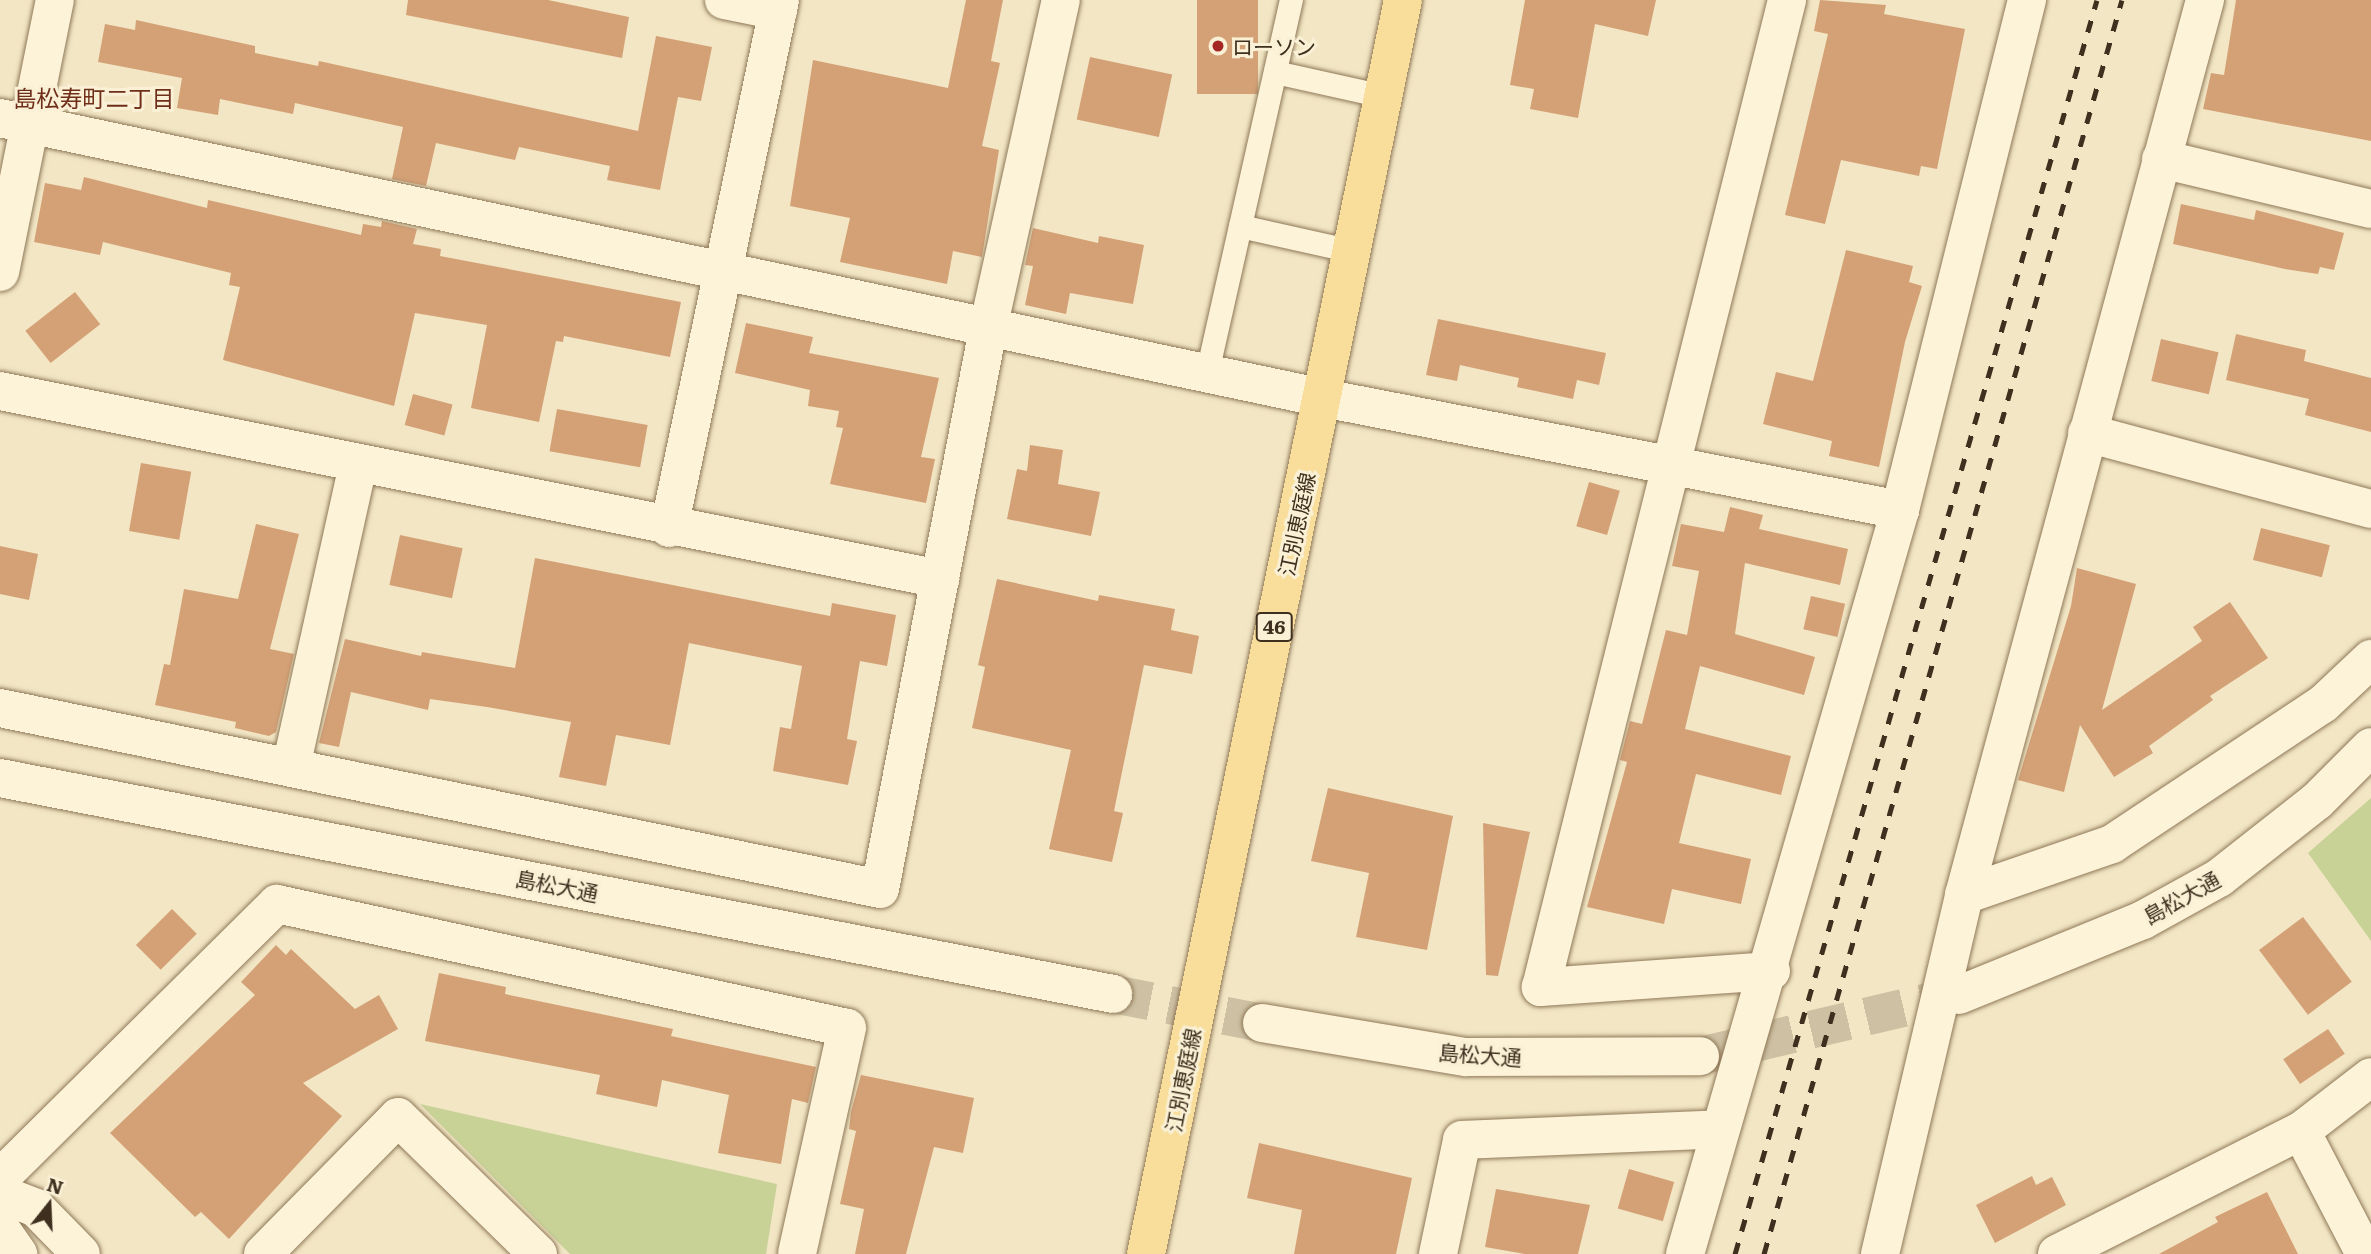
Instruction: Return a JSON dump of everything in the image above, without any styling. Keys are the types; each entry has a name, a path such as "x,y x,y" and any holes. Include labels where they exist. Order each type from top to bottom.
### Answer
{"main road":[{"name":"江別恵庭線","path":"1146,1254 1403,0"}],"street":[{"path":"0,272 15,121 55,0"},
{"path":"669,528 726,272 779,5 724,0"},
{"path":"0,708 880,889 989,324 1061,0"},
{"path":"1771,971 1541,986 1787,0"},
{"path":"1685,1254 1720,1129 1771,971 1900,510 2027,0"},
{"path":"1880,1254 1964,895 2205,0"},
{"path":"15,121 726,272 989,324 1323,398 1900,510"},
{"path":"2161,159 2371,209"},
{"path":"0,391 669,528 940,579"},
{"path":"2088,433 2371,509"},
{"path":"291,767 358,464"},
{"path":"1964,895 2112,844 2323,704 2371,659"},
{"name":"島松大通","path":"1959,995 2143,920 2219,878 2317,801 2371,747"},
{"name":"島松大通","path":"0,778 1113,994"},
{"path":"0,1178 277,904 847,1028 797,1254"},
{"name":"島松大通","path":"1262,1023 1466,1056 1700,1056"},
{"path":"2057,1254 2301,1131 2371,1077"},
{"path":"263,1254 398,1117 538,1254"},
{"path":"1438,1254 1462,1140 1720,1129"},
{"path":"2301,1131 2365,1254"},
{"path":"0,1194 36,1208 81,1254"},
{"path":"0,1228 18,1254"}],"lane":[{"path":"1207,372 1291,0"},
{"path":"1275,72 1383,96"},
{"path":"1240,226 1352,251"}],"green space":[{"path":"2371,798 2371,941 2308,853"},
{"path":"420,1104 777,1184 766,1254 570,1254"}],"building":[{"path":"408,0 548,0 629,17 622,58 406,15"},
{"path":"966,0 1003,0 991,61 1000,63 982,146 999,150 982,257 953,251 947,284 840,262 850,218 790,206 813,60 948,88"},
{"name":"ローソン","path":"1197,0 1258,0 1258,94 1197,94"},
{"path":"1525,0 1656,0 1648,36 1595,24 1578,118 1530,109 1534,89 1510,85"},
{"path":"1820,0 1886,5 1884,14 1965,29 1937,169 1921,166 1919,176 1841,160 1825,224 1785,215 1828,34 1814,31"},
{"path":"2236,0 2371,0 2371,141 2203,109 2211,73 2224,75"},
{"path":"136,20 255,46 255,53 318,66 319,61 638,131 656,36 712,47 701,101 678,97 660,190 607,180 610,166 519,147 515,160 436,143 426,186 392,179 403,127 295,103 293,114 220,99 218,115 177,108 182,78 98,62 105,24 135,30"},
{"path":"1090,57 1172,74 1159,137 1077,120"},
{"path":"84,177 207,208 208,200 361,235 363,224 381,227 382,221 417,229 413,244 441,249 440,256 681,302 670,357 564,336 563,342 556,341 539,422 471,408 487,325 415,313 394,406 223,360 240,287 229,285 231,273 103,242 100,255 34,242 45,183 81,190"},
{"path":"2181,204 2254,220 2256,210 2344,233 2334,270 2320,267 2318,274 2285,269 2173,244"},
{"path":"1033,228 1098,243 1099,236 1144,245 1133,304 1070,293 1066,314 1025,305 1033,266 1025,265"},
{"path":"1846,250 1913,266 1909,282 1922,286 1905,342 1879,467 1829,456 1832,441 1763,424 1776,372 1813,381"},
{"path":"75,292 100,324 51,363 25,331"},
{"path":"1438,319 1606,353 1599,385 1577,380 1573,399 1517,387 1519,378 1460,365 1457,381 1426,375"},
{"path":"746,323 813,337 809,353 939,378 921,457 935,459 926,503 830,484 843,428 836,427 839,411 808,406 810,390 735,373"},
{"path":"2236,334 2306,350 2304,361 2371,378 2371,432 2305,415 2309,399 2226,380"},
{"path":"2161,339 2218,352 2209,394 2151,381"},
{"path":"413,394 453,405 444,436 405,425"},
{"path":"557,409 648,425 640,467 550,451"},
{"path":"1030,445 1063,450 1058,484 1100,492 1091,536 1007,519 1017,469 1027,471"},
{"path":"141,463 191,472 179,540 129,531"},
{"path":"1589,482 1620,491 1607,535 1576,526"},
{"path":"1730,507 1763,515 1759,529 1848,549 1840,585 1745,563 1735,634 1815,657 1804,695 1700,666 1685,729 1791,756 1781,795 1696,774 1679,843 1751,859 1741,904 1672,889 1664,924 1587,907 1627,762 1620,760 1630,721 1642,724 1666,630 1687,635 1699,571 1672,566 1681,524 1724,532"},
{"path":"256,524 299,534 270,649 294,654 276,732 269,736 235,728 236,722 155,705 164,664 170,665 184,589 238,599"},
{"path":"2261,528 2330,545 2322,577 2253,560"},
{"path":"400,535 463,548 452,598 389,585"},
{"path":"0,546 38,554 29,600 0,594"},
{"path":"535,558 830,616 832,603 896,615 887,666 860,661 847,739 857,741 848,785 773,771 780,727 791,729 802,666 689,643 670,745 616,735 606,786 559,777 571,722 487,707 430,699 428,710 351,692 339,747 319,743 345,639 421,656 422,652 515,668"},
{"path":"2077,568 2136,584 2102,710 2202,641 2193,627 2230,602 2268,658 2210,696 2213,700 2149,746 2153,753 2114,777 2080,725 2064,792 2018,780 2071,606"},
{"path":"997,579 1098,601 1099,595 1175,609 1171,630 1199,636 1192,674 1144,665 1114,811 1123,813 1112,862 1049,849 1071,750 972,728 985,667 978,665"},
{"path":"1811,596 1845,604 1837,637 1803,629"},
{"path":"1328,788 1453,816 1427,950 1356,937 1369,873 1311,861"},
{"path":"1483,823 1530,832 1498,976 1486,975"},
{"path":"172,909 197,934 161,970 136,945"},
{"path":"2303,917 2352,982 2308,1015 2259,950"},
{"path":"276,945 286,955 291,949 355,1009 379,995 398,1029 303,1083 342,1116 229,1239 201,1212 195,1217 110,1133 255,995 241,982"},
{"path":"439,973 506,987 505,994 673,1029 671,1036 816,1067 808,1103 792,1099 781,1164 718,1153 729,1095 662,1080 657,1107 596,1094 600,1075 425,1041"},
{"path":"2328,1029 2345,1054 2300,1084 2283,1059"},
{"path":"861,1075 974,1098 963,1153 934,1147 906,1254 855,1254 864,1209 840,1204 856,1131 849,1129"},
{"path":"1259,1143 1412,1178 1396,1254 1294,1254 1302,1210 1247,1198"},
{"path":"1629,1169 1674,1182 1663,1221 1618,1208"},
{"path":"2032,1176 2036,1185 2052,1177 2066,1205 1995,1243 1976,1205"},
{"path":"1496,1189 1590,1205 1578,1254 1525,1254 1485,1247"},
{"path":"2267,1192 2298,1254 2159,1254 2218,1222 2215,1217"}],"tunnel":[{"path":"1113,994 1262,1023"},
{"path":"1700,1056 1959,995"}],"railway":[{"path":"1735,1254 2097,0"},
{"path":"1764,1254 2122,0"}],"place":[{"name":"ローソン","path":"1218,46"}],"district":[{"name":"島松寿町二丁目","path":"94,97"}]}
